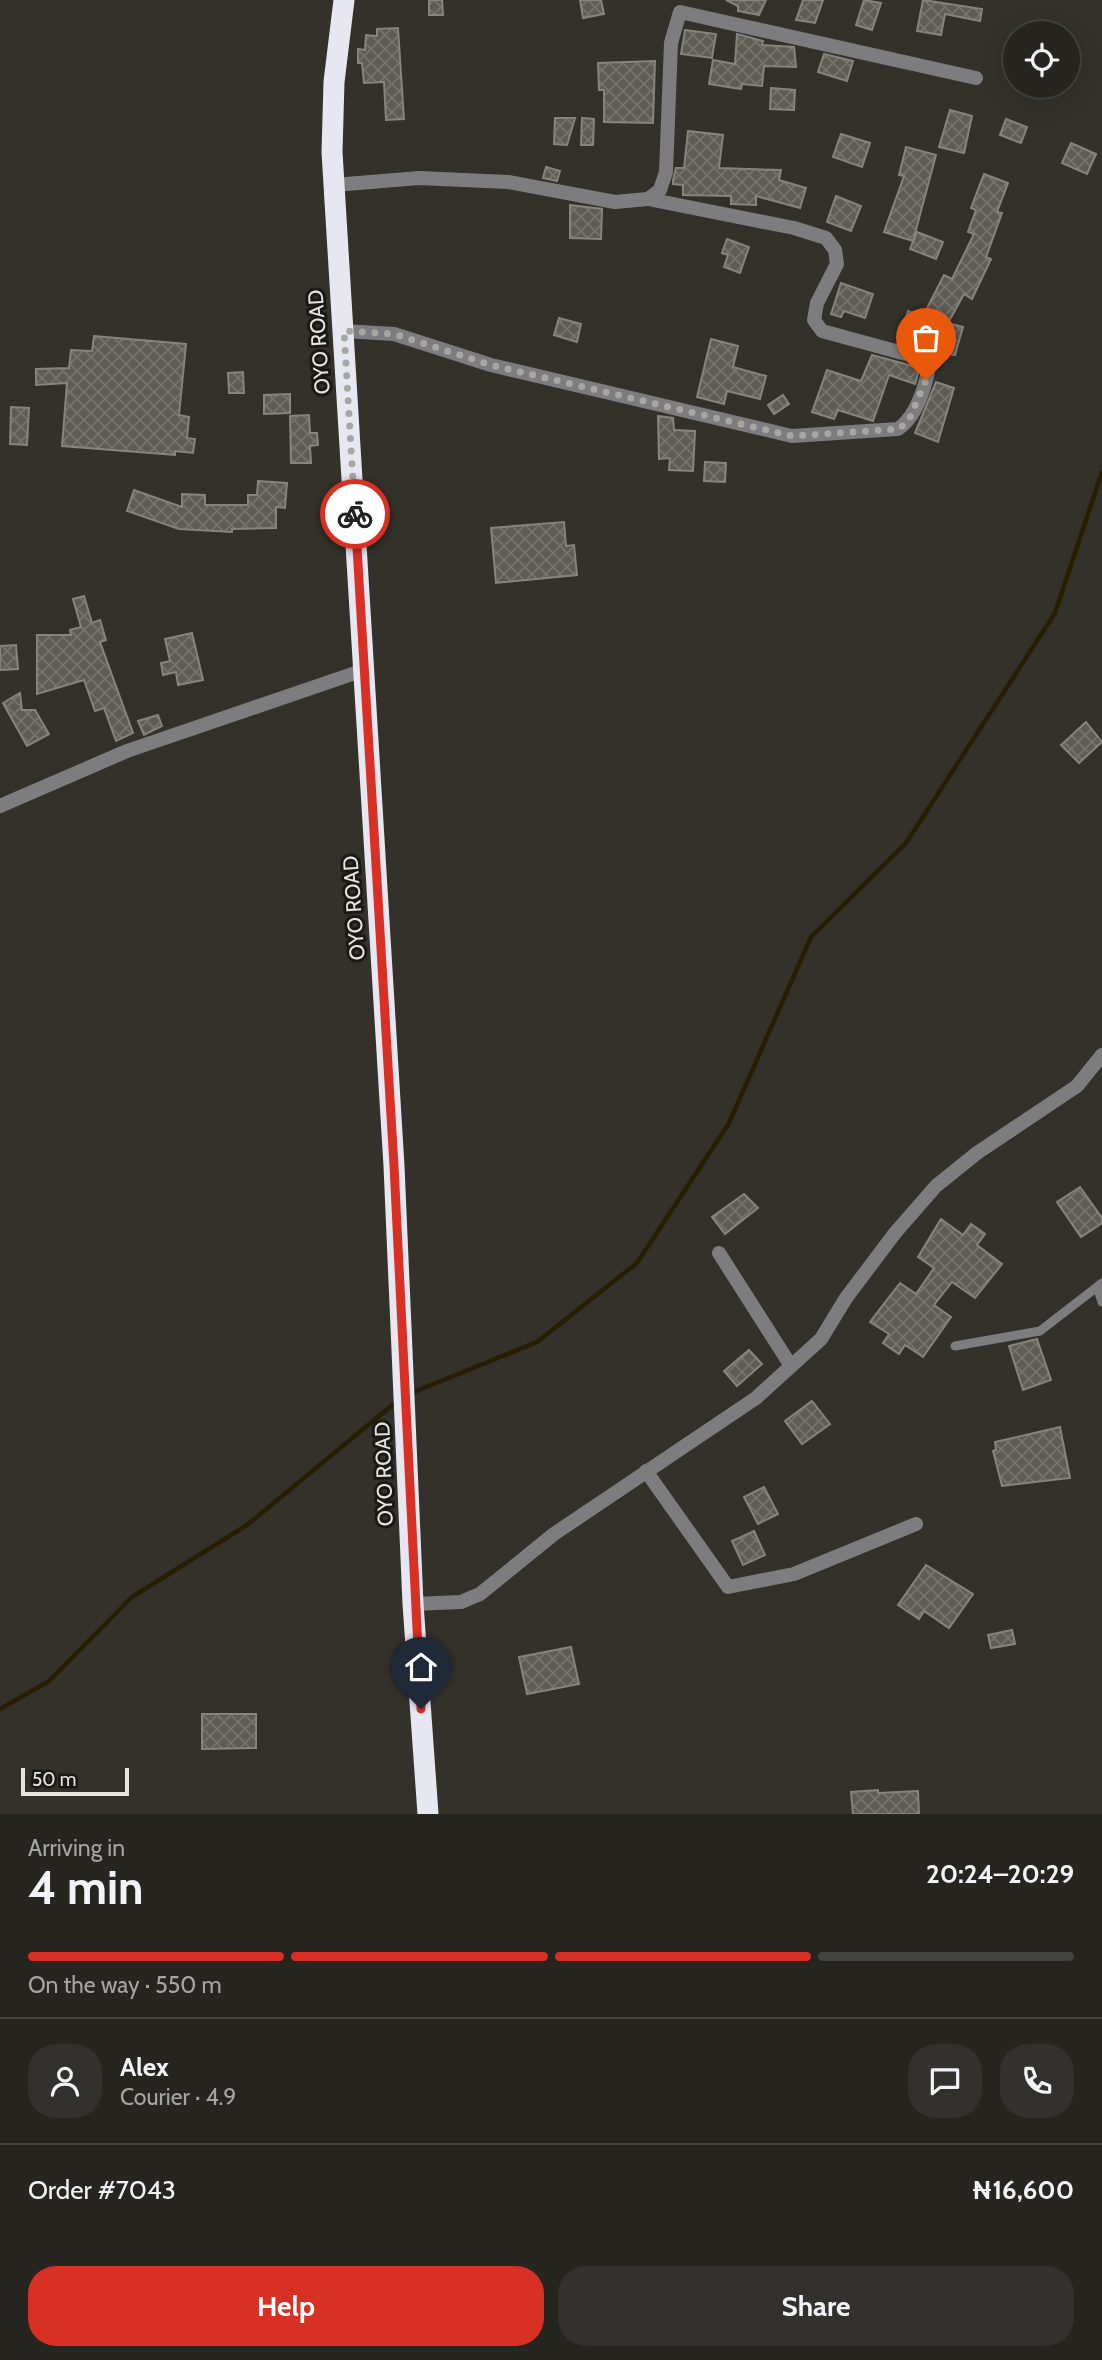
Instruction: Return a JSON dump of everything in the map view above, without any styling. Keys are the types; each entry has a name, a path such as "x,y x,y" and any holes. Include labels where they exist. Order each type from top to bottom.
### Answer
{"highway":[{"name":"OYO ROAD","path":"344,0 332,115 334,185 394,1166 413,1604 428,1814"}],"street":[{"path":"648,199 660,190 666,172 671,43 680,12 976,78"},
{"path":"334,185 419,178 509,182 615,202 648,199 794,228 826,238 835,250 837,264 817,303 814,320 822,331 921,358 929,367 908,422 898,429 792,436 491,365 394,334 344,331"},
{"path":"0,806 127,751 364,670"},
{"path":"413,1604 461,1601 480,1594 554,1534 756,1398 821,1339 846,1298 895,1233 936,1186 977,1153 1077,1086 1102,1055"},
{"path":"719,1253 791,1366"},
{"path":"646,1471 728,1587 794,1574 916,1524"}],"lane":[{"path":"955,1346 1040,1331 1100,1286 1102,1302"}],"building":[{"path":"429,0 442,0 443,15 429,15"},
{"path":"580,0 601,0 604,14 583,18"},
{"path":"726,0 766,0 759,15 738,11 738,6"},
{"path":"803,0 823,0 815,23 796,20"},
{"path":"864,0 881,3 872,30 856,25"},
{"path":"923,0 982,9 980,21 945,14 941,35 917,31"},
{"path":"398,28 404,119 386,120 384,82 364,83 362,63 358,63 358,49 365,50 366,35 377,36 377,29"},
{"path":"685,30 716,34 712,58 681,54"},
{"path":"737,34 763,41 762,45 794,47 796,67 764,66 762,86 742,84 741,89 709,84 713,60 735,64"},
{"path":"824,54 853,61 847,81 818,72"},
{"path":"655,61 653,123 604,122 604,90 599,90 598,63"},
{"path":"771,88 795,90 794,110 770,109"},
{"path":"950,110 972,116 964,153 939,147"},
{"path":"555,118 575,118 567,145 554,144"},
{"path":"582,118 594,119 593,145 581,145"},
{"path":"1006,119 1027,127 1021,143 1000,135"},
{"path":"688,131 723,135 719,168 781,170 779,180 806,188 800,208 756,196 756,205 731,204 731,196 683,195 683,185 673,184 673,180 676,168 684,168"},
{"path":"841,134 870,143 862,167 833,157"},
{"path":"1071,143 1096,154 1087,174 1062,163"},
{"path":"906,147 936,155 913,241 884,232 904,176 899,175"},
{"path":"546,167 560,171 557,181 543,178"},
{"path":"984,174 1008,183 997,212 1002,213 986,257 991,259 972,299 964,294 948,323 963,327 955,355 905,344 906,339 900,337 908,311 923,316 944,275 952,279 974,234 968,232 976,210 971,208"},
{"path":"836,196 861,206 851,231 827,222"},
{"path":"570,205 602,209 601,239 570,238"},
{"path":"917,232 943,242 936,259 910,249"},
{"path":"727,239 749,247 740,273 724,267 728,255 722,253"},
{"path":"841,283 873,294 865,318 844,311 841,317 831,314"},
{"path":"559,318 581,324 577,342 554,335"},
{"path":"94,336 186,344 179,415 189,417 187,438 195,439 193,453 175,451 175,455 62,446 67,383 36,385 36,369 69,368 71,350 92,351"},
{"path":"711,339 738,346 733,367 766,376 760,399 727,391 724,404 697,397"},
{"path":"872,355 916,367 919,370 915,384 889,375 873,421 838,410 834,419 812,412 827,370 861,381"},
{"path":"243,372 244,393 229,393 228,373"},
{"path":"936,382 954,388 938,442 915,433"},
{"path":"290,394 290,413 264,414 264,395"},
{"path":"783,395 789,404 774,414 768,405"},
{"path":"11,407 29,408 27,445 10,444"},
{"path":"309,415 310,433 317,433 318,445 310,446 311,463 291,463 290,416"},
{"path":"658,416 673,418 674,430 695,431 693,471 669,470 670,458 659,459"},
{"path":"705,462 726,463 725,482 704,481"},
{"path":"258,481 287,483 285,508 276,507 276,528 232,529 232,532 179,529 127,511 134,490 182,507 182,494 205,495 205,505 248,505 248,495 257,495"},
{"path":"564,522 566,546 574,545 577,575 496,583 491,528"},
{"path":"84,596 92,623 100,620 106,640 100,642 133,733 116,741 104,708 95,711 84,680 37,694 37,635 71,635 70,630 81,627 73,599"},
{"path":"192,633 203,680 178,685 176,672 163,675 161,663 170,661 165,639"},
{"path":"16,645 18,669 0,670 0,646"},
{"path":"20,693 22,710 35,710 49,734 27,746 3,703"},
{"path":"158,715 162,726 144,735 138,721"},
{"path":"1086,722 1102,742 1079,763 1061,745"},
{"path":"1080,1187 1102,1218 1102,1223 1081,1237 1057,1202"},
{"path":"744,1194 758,1208 725,1234 712,1217"},
{"path":"941,1219 963,1235 971,1224 985,1234 977,1245 1002,1264 975,1298 952,1282 934,1305 951,1317 923,1357 905,1345 899,1354 883,1343 889,1334 870,1322 900,1283 916,1294 934,1268 918,1257"},
{"path":"1037,1339 1051,1380 1023,1390 1009,1346"},
{"path":"749,1350 762,1364 737,1386 724,1371"},
{"path":"812,1401 830,1424 802,1444 785,1421"},
{"path":"1060,1427 1070,1478 1002,1486 993,1451 996,1450 995,1442"},
{"path":"764,1487 778,1514 758,1524 744,1497"},
{"path":"754,1531 765,1555 743,1565 732,1541"},
{"path":"926,1565 973,1594 949,1628 924,1611 919,1619 898,1605"},
{"path":"1012,1630 1015,1644 991,1648 988,1635"},
{"path":"571,1647 579,1684 527,1694 519,1657"},
{"path":"202,1714 256,1714 256,1748 202,1749"},
{"path":"878,1790 878,1793 918,1791 919,1814 853,1814 851,1792"}],"waterway":[{"path":"409,1394 537,1342 637,1263 729,1123 811,937 906,843 1055,613 1102,472"},
{"path":"0,1709 49,1681 132,1597 247,1525 396,1402"}],"way so far":[{"path":"355,514 344,331 364,330 394,334 429,348 491,365 792,436 898,429 908,422 926,380"}],"route":[{"path":"355,514 394,1166 413,1604 421,1709"}]}
